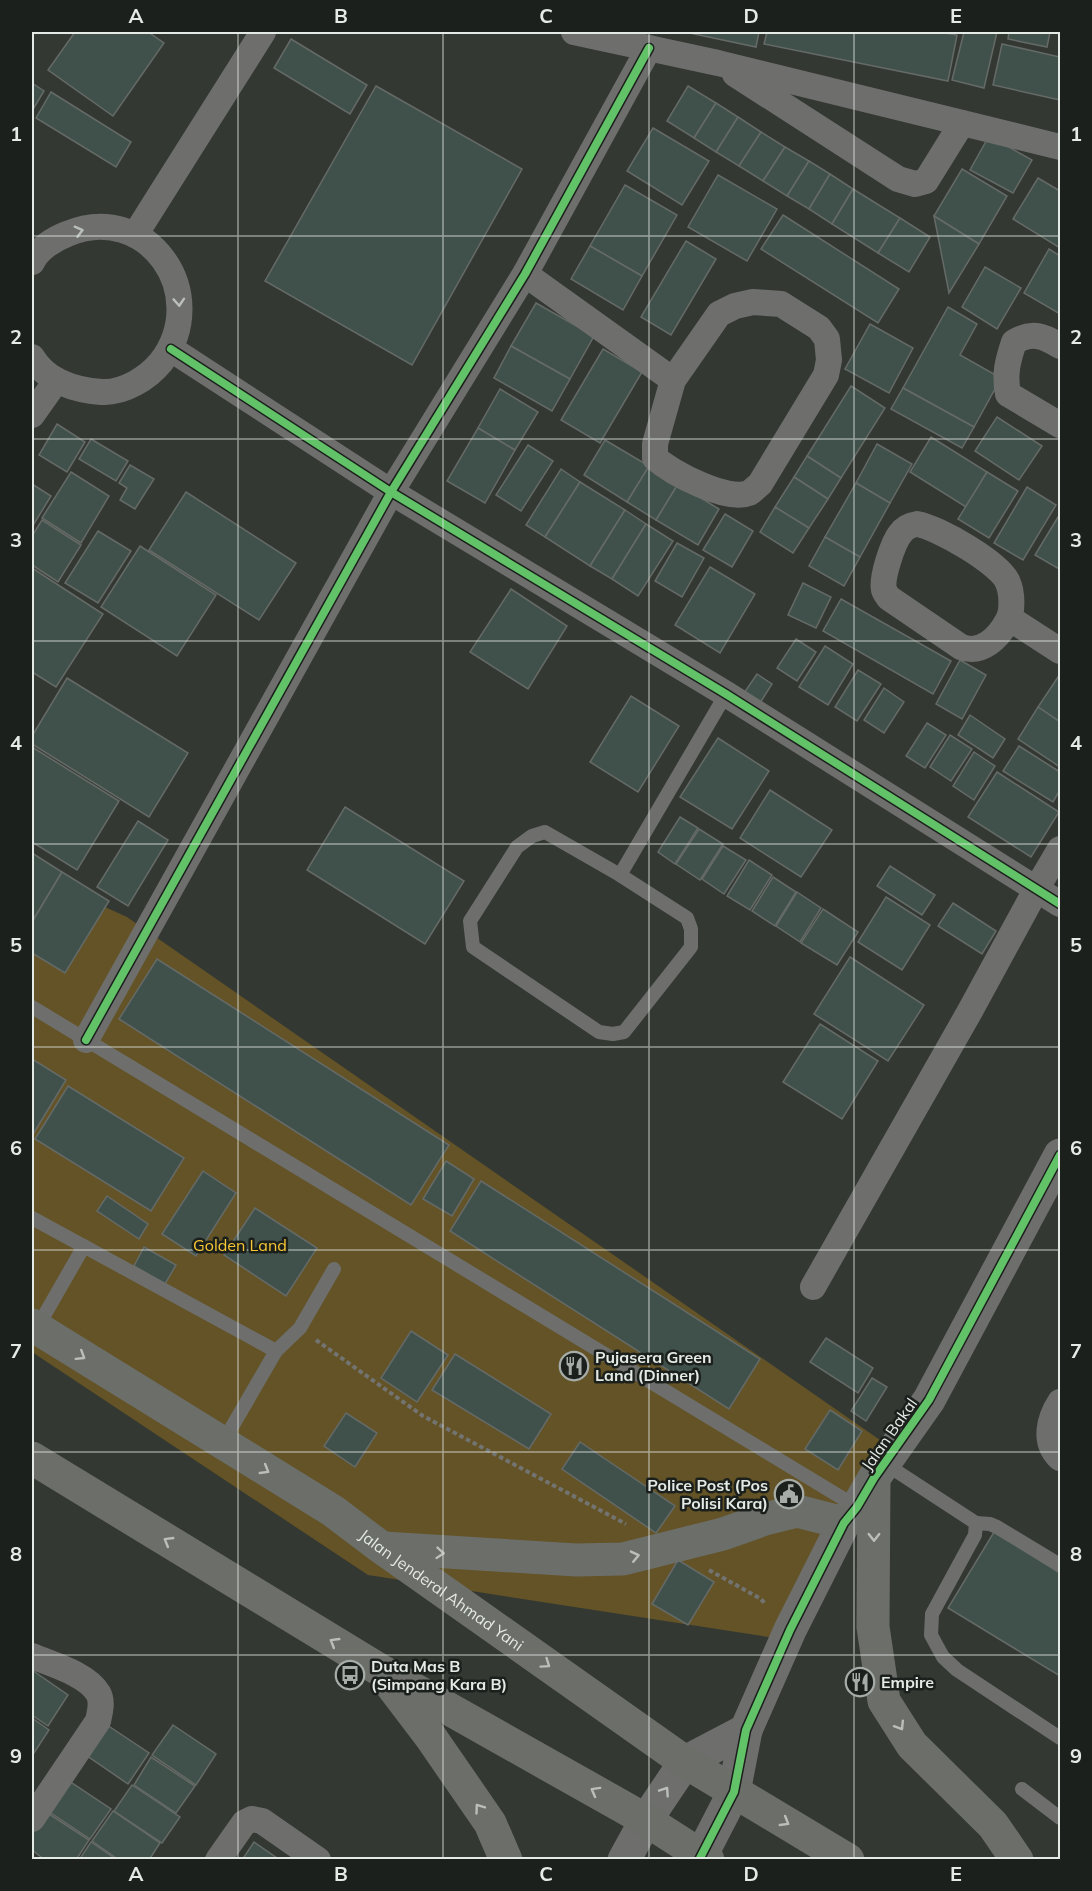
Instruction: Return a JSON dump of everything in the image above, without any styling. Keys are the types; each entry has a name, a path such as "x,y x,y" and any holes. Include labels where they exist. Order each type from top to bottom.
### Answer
{"highway":[{"name":"Jalan Jenderal Ahmad Yani","path":"34,1327 333,1511 685,1762 848,1860"},
{"path":"32,1458 380,1670 646,1820 703,1858"},
{"path":"879,1471 873,1627 884,1701 912,1744 993,1825 1017,1860"},
{"path":"382,1548 576,1560 623,1559 723,1534 797,1511 850,1515"},
{"path":"380,1670 430,1736 490,1823 506,1860"}],"street":[{"path":"135,235 264,32"},
{"path":"574,32 718,63 1060,147"},
{"path":"86,1040 391,492 525,274 649,48"},
{"path":"718,63 898,179 915,184 926,181 962,123"},
{"path":"32,262 55,239 80,228 108,227 135,235 157,250 172,272 180,297 180,324 171,349 154,370 132,385 107,392 81,390 56,381 32,357"},
{"path":"525,274 673,380"},
{"path":"759,302 782,304 819,328 827,339 829,360 826,375 760,484 750,492 734,495 710,488 665,467 655,458 655,444 673,380 719,314 735,306 759,302"},
{"path":"1060,346 1041,336 1022,337 1014,342 1005,375 1008,394 1060,425"},
{"path":"171,349 391,492 726,694 1060,904"},
{"path":"32,415 56,381"},
{"path":"917,524 932,528 966,547 996,569 1008,581 1011,607 1009,618 995,638 985,647 969,650 961,648 889,598 884,590 884,579 900,534 910,525 917,524"},
{"path":"1009,618 1060,651"},
{"path":"813,1287 1060,849"},
{"name":"Jalan Bakal","path":"703,1858 734,1792 746,1730 790,1630 850,1515 929,1400 1060,1155"},
{"path":"1060,1402 1049,1423 1051,1445 1060,1458"},
{"path":"32,1656 82,1677 99,1693 101,1707 98,1721 32,1819"},
{"path":"624,1860 646,1820 685,1762 746,1730"},
{"path":"218,1860 244,1823 252,1819 262,1821 318,1860"}],"lane":[{"path":"620,875 726,694"},
{"path":"545,832 620,875 687,918 691,929 691,947 624,1032 613,1034 598,1032 473,947 470,921 517,847 532,836 545,832"},
{"path":"32,1007 850,1515"},
{"path":"32,1218 276,1351"},
{"path":"34,1327 84,1246"},
{"path":"222,1444 276,1351 300,1328 334,1269"},
{"path":"879,1471 976,1523 997,1527 1060,1565"},
{"path":"976,1523 975,1535 932,1614 931,1635 943,1657 957,1670 1060,1738"},
{"path":"1023,1789 1060,1818"}],"path":[{"path":"300,1328 423,1416 629,1526"},
{"path":"670,1548 761,1599 790,1630"}],"green space":[{"name":"Golden Land","path":"32,874 127,917 903,1456 794,1641 368,1575 32,1352"}],"building":[{"path":"75,32 148,32 164,43 113,116 48,70"},
{"path":"685,32 759,32 756,47"},
{"path":"767,32 939,32 957,35 948,81 764,44"},
{"path":"964,32 997,32 984,88 952,80"},
{"path":"1009,32 1050,32 1047,47 1008,39"},
{"path":"291,39 367,85 350,114 274,68"},
{"path":"1002,44 1060,57 1060,100 993,85"},
{"path":"32,83 44,91 32,111"},
{"path":"376,86 522,169 412,365 265,281"},
{"path":"688,86 716,103 694,138 667,121"},
{"path":"51,92 131,142 116,167 36,118"},
{"path":"716,103 738,117 716,152 694,138"},
{"path":"738,117 761,132 739,166 716,152"},
{"path":"653,128 709,161 682,205 627,171"},
{"path":"761,132 785,147 763,181 739,166"},
{"path":"989,136 1032,160 1013,193 970,170"},
{"path":"785,147 809,161 787,196 763,181"},
{"path":"809,161 830,174 809,209 787,196"},
{"path":"962,169 1007,196 979,244 934,216"},
{"path":"830,174 853,189 832,224 809,209"},
{"path":"718,175 777,209 747,261 688,227"},
{"path":"1038,178 1060,191 1060,248 1013,219"},
{"path":"625,185 677,215 642,276 590,246"},
{"path":"853,189 900,218 878,253 832,224"},
{"path":"783,215 899,289 878,323 761,249"},
{"path":"934,216 979,244 949,293"},
{"path":"900,218 930,237 909,272 878,253"},
{"path":"686,241 716,259 671,335 641,317"},
{"path":"590,246 642,276 623,310 571,279"},
{"path":"1049,249 1060,256 1060,314 1024,293"},
{"path":"985,267 1021,288 997,329 962,307"},
{"path":"536,303 594,336 570,379 511,346"},
{"path":"948,307 977,324 960,355 1001,378 974,427 903,388"},
{"path":"870,324 913,348 889,393 845,369"},
{"path":"511,346 570,379 552,411 494,378"},
{"path":"603,349 642,372 600,443 561,420"},
{"path":"851,386 885,408 841,478 807,456"},
{"path":"903,388 974,427 962,448 891,409"},
{"path":"500,389 538,412 515,450 478,428"},
{"path":"997,417 1042,446 1019,480 975,451"},
{"path":"57,424 85,442 67,472 39,455"},
{"path":"478,428 515,450 485,503 447,481"},
{"path":"931,437 987,472 966,507 910,472"},
{"path":"91,439 128,461 116,481 79,459"},
{"path":"605,440 649,466 627,502 584,475"},
{"path":"877,444 912,464 890,503 856,483"},
{"path":"528,445 553,461 521,511 496,495"},
{"path":"807,456 841,478 828,499 794,477"},
{"path":"130,465 154,479 135,509 120,500 127,488 119,483"},
{"path":"649,466 678,484 656,520 627,502"},
{"path":"561,469 580,482 545,537 526,525"},
{"path":"71,472 109,496 81,543 42,518"},
{"path":"987,472 1018,491 989,538 958,519"},
{"path":"794,477 828,499 809,528 775,507"},
{"path":"580,482 625,510 590,566 545,537"},
{"path":"856,483 890,503 860,557 825,537"},
{"path":"32,484 51,496 32,527"},
{"path":"678,484 719,509 698,545 656,520"},
{"path":"1027,487 1056,505 1023,560 994,543"},
{"path":"186,492 296,563 259,620 149,550"},
{"path":"775,507 809,528 793,553 760,532"},
{"path":"625,510 646,524 612,579 590,566"},
{"path":"725,514 753,531 732,567 703,550"},
{"path":"1058,517 1060,519 1059,569 1035,555"},
{"path":"42,520 81,545 58,582 32,565 32,536"},
{"path":"646,524 673,541 638,596 612,579"},
{"path":"98,531 131,551 98,603 65,583"},
{"path":"825,537 860,557 844,586 809,566"},
{"path":"677,543 704,558 682,597 655,581"},
{"path":"140,546 216,595 177,656 101,607"},
{"path":"710,567 755,594 720,653 675,625"},
{"path":"32,568 103,614 56,687 32,672"},
{"path":"803,583 831,597 816,628 788,615"},
{"path":"511,589 567,626 528,689 470,652"},
{"path":"841,599 951,661 933,694 823,631"},
{"path":"796,639 816,652 797,681 777,668"},
{"path":"825,646 853,664 828,705 799,687"},
{"path":"960,660 986,675 962,719 936,704"},
{"path":"858,670 881,684 857,721 835,707"},
{"path":"757,674 772,684 760,703 744,693"},
{"path":"1060,674 1060,722 1038,707"},
{"path":"67,678 188,753 149,817 32,744 32,736"},
{"path":"884,688 904,702 884,733 864,720"},
{"path":"631,696 679,726 638,792 590,762"},
{"path":"1038,707 1060,722 1060,767 1018,739"},
{"path":"970,715 1005,739 993,758 958,735"},
{"path":"927,723 946,735 925,768 906,756"},
{"path":"950,735 972,749 951,781 930,767"},
{"path":"718,738 769,771 732,829 680,797"},
{"path":"1019,746 1060,772 1060,790 1053,802 1003,771"},
{"path":"32,747 119,801 77,870 32,842"},
{"path":"974,752 995,766 974,800 953,786"},
{"path":"997,772 1059,812 1031,857 968,817"},
{"path":"770,790 832,830 801,877 740,838"},
{"path":"345,807 464,881 425,944 307,870"},
{"path":"680,817 698,828 675,864 658,852"},
{"path":"138,821 168,840 128,906 97,887"},
{"path":"699,829 723,844 700,880 676,864"},
{"path":"723,846 746,860 724,894 702,879"},
{"path":"32,853 62,872 32,922"},
{"path":"749,860 772,875 750,910 727,896"},
{"path":"890,866 935,895 922,915 877,886"},
{"path":"62,872 109,901 65,973 32,953 32,922"},
{"path":"773,877 796,892 775,926 752,911"},
{"path":"797,892 821,908 800,942 776,926"},
{"path":"886,897 930,925 902,970 858,942"},
{"path":"953,903 996,931 982,954 938,926"},
{"path":"823,909 858,932 837,965 801,943"},
{"path":"850,957 924,1005 888,1061 814,1014"},
{"path":"157,959 449,1145 411,1205 119,1019"},
{"path":"820,1024 878,1061 842,1119 783,1082"},
{"path":"32,1059 66,1080 32,1136"},
{"path":"68,1086 184,1158 151,1211 35,1139"},
{"path":"446,1161 474,1179 452,1216 423,1199"},
{"path":"203,1171 236,1193 196,1256 162,1234"},
{"path":"481,1181 760,1359 729,1409 450,1231"},
{"path":"107,1196 148,1224 139,1239 97,1211"},
{"path":"255,1208 317,1248 286,1296 224,1255"},
{"path":"144,1247 176,1265 165,1284 134,1266"},
{"path":"411,1331 448,1355 417,1402 381,1378"},
{"path":"826,1338 873,1368 858,1393 810,1362"},
{"path":"455,1354 551,1414 529,1449 432,1390"},
{"path":"872,1378 887,1387 866,1421 851,1411"},
{"path":"830,1410 862,1431 838,1470 805,1449"},
{"path":"346,1413 377,1433 355,1467 324,1446"},
{"path":"580,1442 675,1506 656,1533 562,1469"},
{"path":"994,1532 1060,1573 1060,1676 948,1608"},
{"path":"678,1560 714,1582 688,1625 652,1604"},
{"path":"32,1670 68,1695 48,1726 32,1715"},
{"path":"32,1718 49,1730 32,1756"},
{"path":"101,1721 149,1753 128,1784 80,1751"},
{"path":"173,1725 216,1754 196,1785 152,1755"},
{"path":"151,1757 195,1786 176,1813 134,1785"},
{"path":"63,1777 111,1809 90,1839 42,1807"},
{"path":"132,1785 180,1817 162,1843 114,1811"},
{"path":"40,1808 89,1840 76,1860 45,1860 32,1850 32,1821"},
{"path":"113,1811 160,1843 149,1860 119,1860 92,1841"},
{"path":"91,1842 117,1860 79,1860"},
{"path":"254,1842 280,1860 242,1860"}],"cycle path":[{"path":"86,1040 391,492 525,274 649,48"},
{"path":"171,349 391,492 726,694 1060,904"},
{"path":"699,1860 734,1792 746,1730 790,1630 844,1523 929,1400 1060,1155"}],"place":[{"name":"Pujasera Green Land (Dinner)","path":"574,1366"},
{"name":"Police Post (Pos Polisi Kara)","path":"789,1494"},
{"name":"Duta Mas B (Simpang Kara B)","path":"350,1675"},
{"name":"Empire","path":"860,1682"}]}
